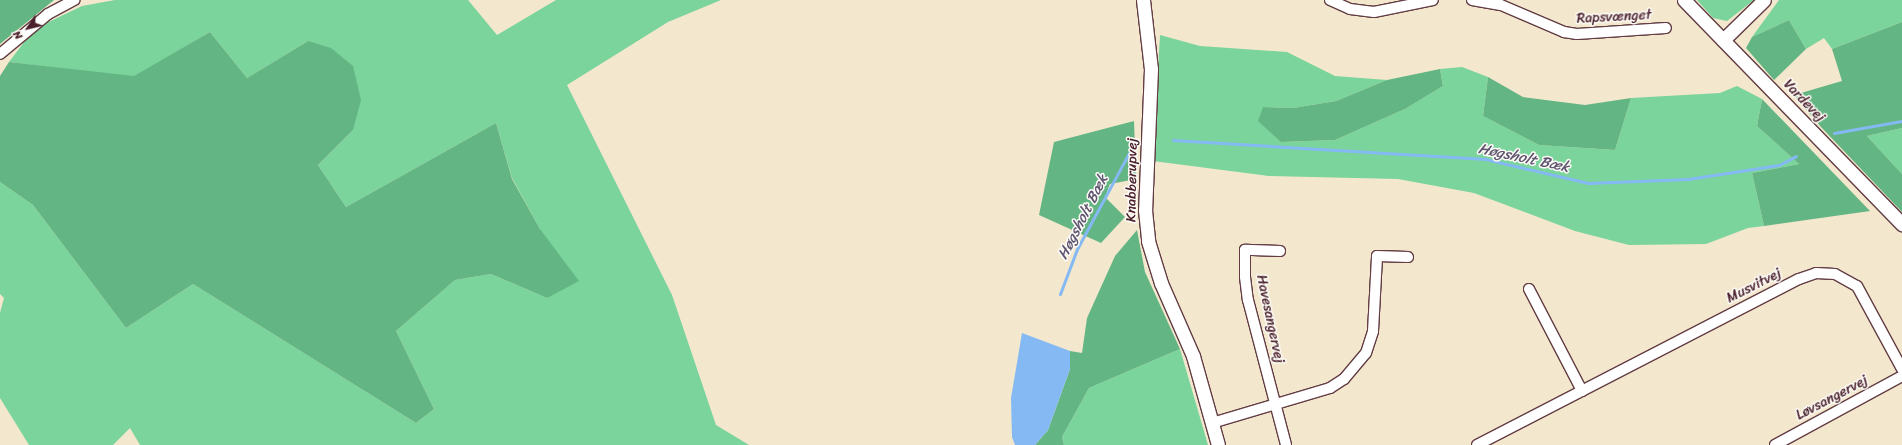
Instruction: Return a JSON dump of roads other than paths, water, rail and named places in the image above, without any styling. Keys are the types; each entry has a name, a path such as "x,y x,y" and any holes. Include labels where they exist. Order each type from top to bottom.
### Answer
{"street":[{"path":"0,54 48,14 74,0"},
{"name":"Knabberupvej","path":"1143,0 1151,69 1145,210 1148,241 1161,283 1193,356 1218,445"},
{"path":"1330,0 1350,9 1374,12 1433,0"},
{"name":"Rapsvænget","path":"1472,0 1500,5 1564,32 1577,34 1666,28"},
{"name":"Vardevej","path":"1684,0 1902,224"},
{"path":"1723,40 1764,0"},
{"name":"Havesangervej","path":"1280,251 1245,250 1248,300 1286,445"},
{"path":"1212,423 1330,388 1356,368 1366,353 1373,331 1377,256 1408,257"},
{"name":"Musvitvej","path":"1477,445 1799,278 1816,272 1835,274 1857,286 1902,369"},
{"path":"1529,288 1582,391"},
{"name":"Løvsangervej","path":"1775,445 1902,376"}],"water":[{"path":"1022,333 1070,351 1070,369 1048,430 1035,445 1015,445 1012,437 1011,398"}],"waterway":[{"name":"Høgsholt Bæk","path":"1834,133 1902,121"},
{"name":"Høgsholt Bæk","path":"1173,140 1485,159 1588,183 1688,179 1779,165 1796,156"},
{"name":"Høgsholt Bæk","path":"1060,294 1077,249 1129,153"}]}
